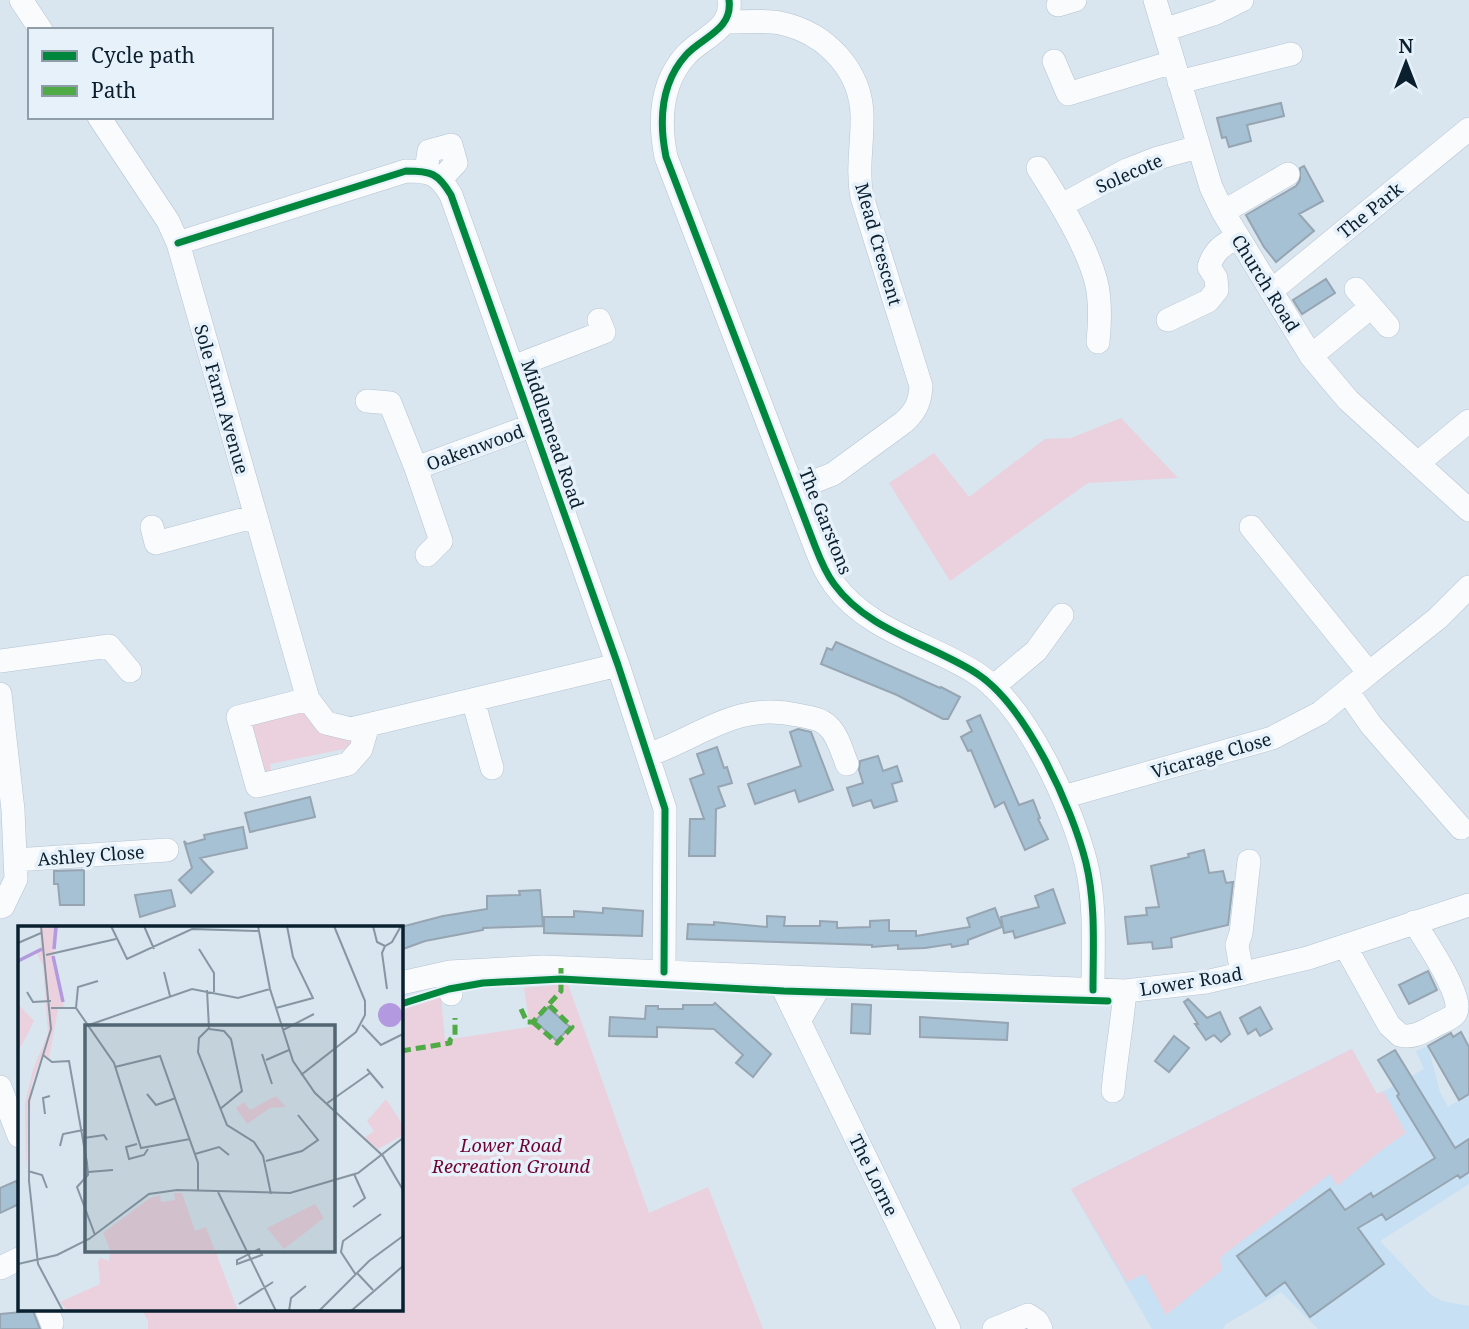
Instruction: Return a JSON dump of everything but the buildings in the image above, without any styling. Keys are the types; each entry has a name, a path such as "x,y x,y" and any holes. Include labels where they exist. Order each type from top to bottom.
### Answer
{"street":[{"path":"23,0 40,28"},
{"name":"Church Road","path":"1155,0 1211,187 1237,237 1311,356 1348,400 1469,510"},
{"path":"1164,30 1216,13 1242,0"},
{"name":"The Garstons","path":"728,11 672,75 665,95 662,117 666,157 825,569 845,597 878,623 939,652 979,675 993,687 1040,750 1063,797 1086,863 1090,888 1093,990"},
{"name":"Mead Crescent","path":"728,11 797,28 816,36 832,48 845,63 860,100 862,120 858,169 862,197 921,386 920,401 904,422 833,474 795,489"},
{"path":"1054,61 1068,93 1291,54"},
{"name":"Sole Farm Avenue","path":"100,119 167,221 178,243 308,699 326,723 351,729 618,665"},
{"name":"The Park","path":"1271,291 1469,129"},
{"name":"Solecote","path":"1062,205 1127,170 1198,147"},
{"path":"1038,168 1062,205 1096,281 1100,319 1098,342"},
{"name":"Middlemead Road","path":"178,243 406,172 434,175 451,195 618,665 665,809 664,972"},
{"path":"1223,212 1288,174"},
{"path":"1168,320 1208,301 1217,290 1216,278 1209,267 1212,256 1220,246 1237,237"},
{"path":"1356,289 1388,326"},
{"path":"1311,356 1371,307"},
{"path":"513,367 604,332 599,320"},
{"name":"Oakenwood","path":"367,401 390,403 416,468 441,541 427,555"},
{"path":"1418,463 1469,421"},
{"name":"Oakenwood","path":"416,468 533,425"},
{"path":"152,527 156,543 256,516"},
{"path":"1251,527 1369,673"},
{"name":"Vicarage Close","path":"1063,797 1255,745 1287,732 1320,713 1438,618 1466,599"},
{"path":"993,687 1036,651 1062,615"},
{"path":"0,661 109,646 130,671"},
{"path":"1348,692 1371,724 1461,828"},
{"path":"0,694 13,810 16,879 3,906 0,907"},
{"path":"308,699 238,717 257,786 348,764 361,749 368,725"},
{"path":"473,700 492,768"},
{"path":"648,755 665,750 715,723 737,716 770,711 817,719 828,726 837,739 847,764"},
{"name":"Ashley Close","path":"15,860 167,850"},
{"path":"1242,974 1237,945 1241,933 1249,861"},
{"name":"Lower Road","path":"402,983 448,984 487,969 543,967 1125,991 1176,987 1308,958 1469,905"},
{"path":"1345,946 1389,1025 1400,1035 1414,1036 1449,1018 1458,1008 1456,993 1414,922"},
{"name":"The Lorne","path":"778,978 948,1329"},
{"path":"799,1021 824,979"},
{"path":"1113,1091 1122,1035 1125,991"},
{"path":"0,1087 18,1133"},
{"path":"0,1268 18,1259"},
{"path":"995,1329 1028,1315 1037,1321 1041,1329"}],"shaded area":[{"path":"1428,1046 1440,1092 1448,1107 1469,1094 1469,1184 1380,1241 1430,1294 1442,1301 1469,1306 1469,1329 1318,1329 1281,1292 1226,1324 1223,1329 1152,1329 1071,1189 1352,1049 1377,1095 1424,1069 1416,1051"}],"green space":[{"path":"1121,418 1178,478 1088,483 950,581 889,483 934,453 969,497 1045,439 1071,438"},
{"path":"303,711 356,735 347,751 344,749 270,764 272,776 263,778 248,722"},
{"name":"Lower Road Recreation Ground","path":"568,984 649,1213 708,1187 763,1329 148,1329 148,1321 143,1312 402,1312 402,1010 441,997 445,1040 530,1027 524,988"},
{"path":"1352,1049 1377,1094 1383,1091 1406,1133 1337,1186 1330,1174 1223,1255 1220,1260 1222,1270 1166,1315 1144,1274 1127,1282 1071,1189"}],"marked path":[{"path":"521,1009 527,1022 533,1022 561,991 561,968"},
{"path":"533,1022 557,1043 572,1027 549,1005"},
{"path":"402,1051 450,1043 455,1035 455,1018"}],"cycle path":[{"path":"729,0 729,10 721,26 686,55 671,78 662,117 666,157 817,551 831,579 864,614 900,635 958,662 995,688 1029,732 1044,759 1070,814 1086,863 1093,910 1093,990"},
{"path":"178,243 406,171 433,175 451,195 618,665 665,809 664,972"},
{"path":"402,1004 449,989 483,983 561,979 784,991 1108,1001"}]}
